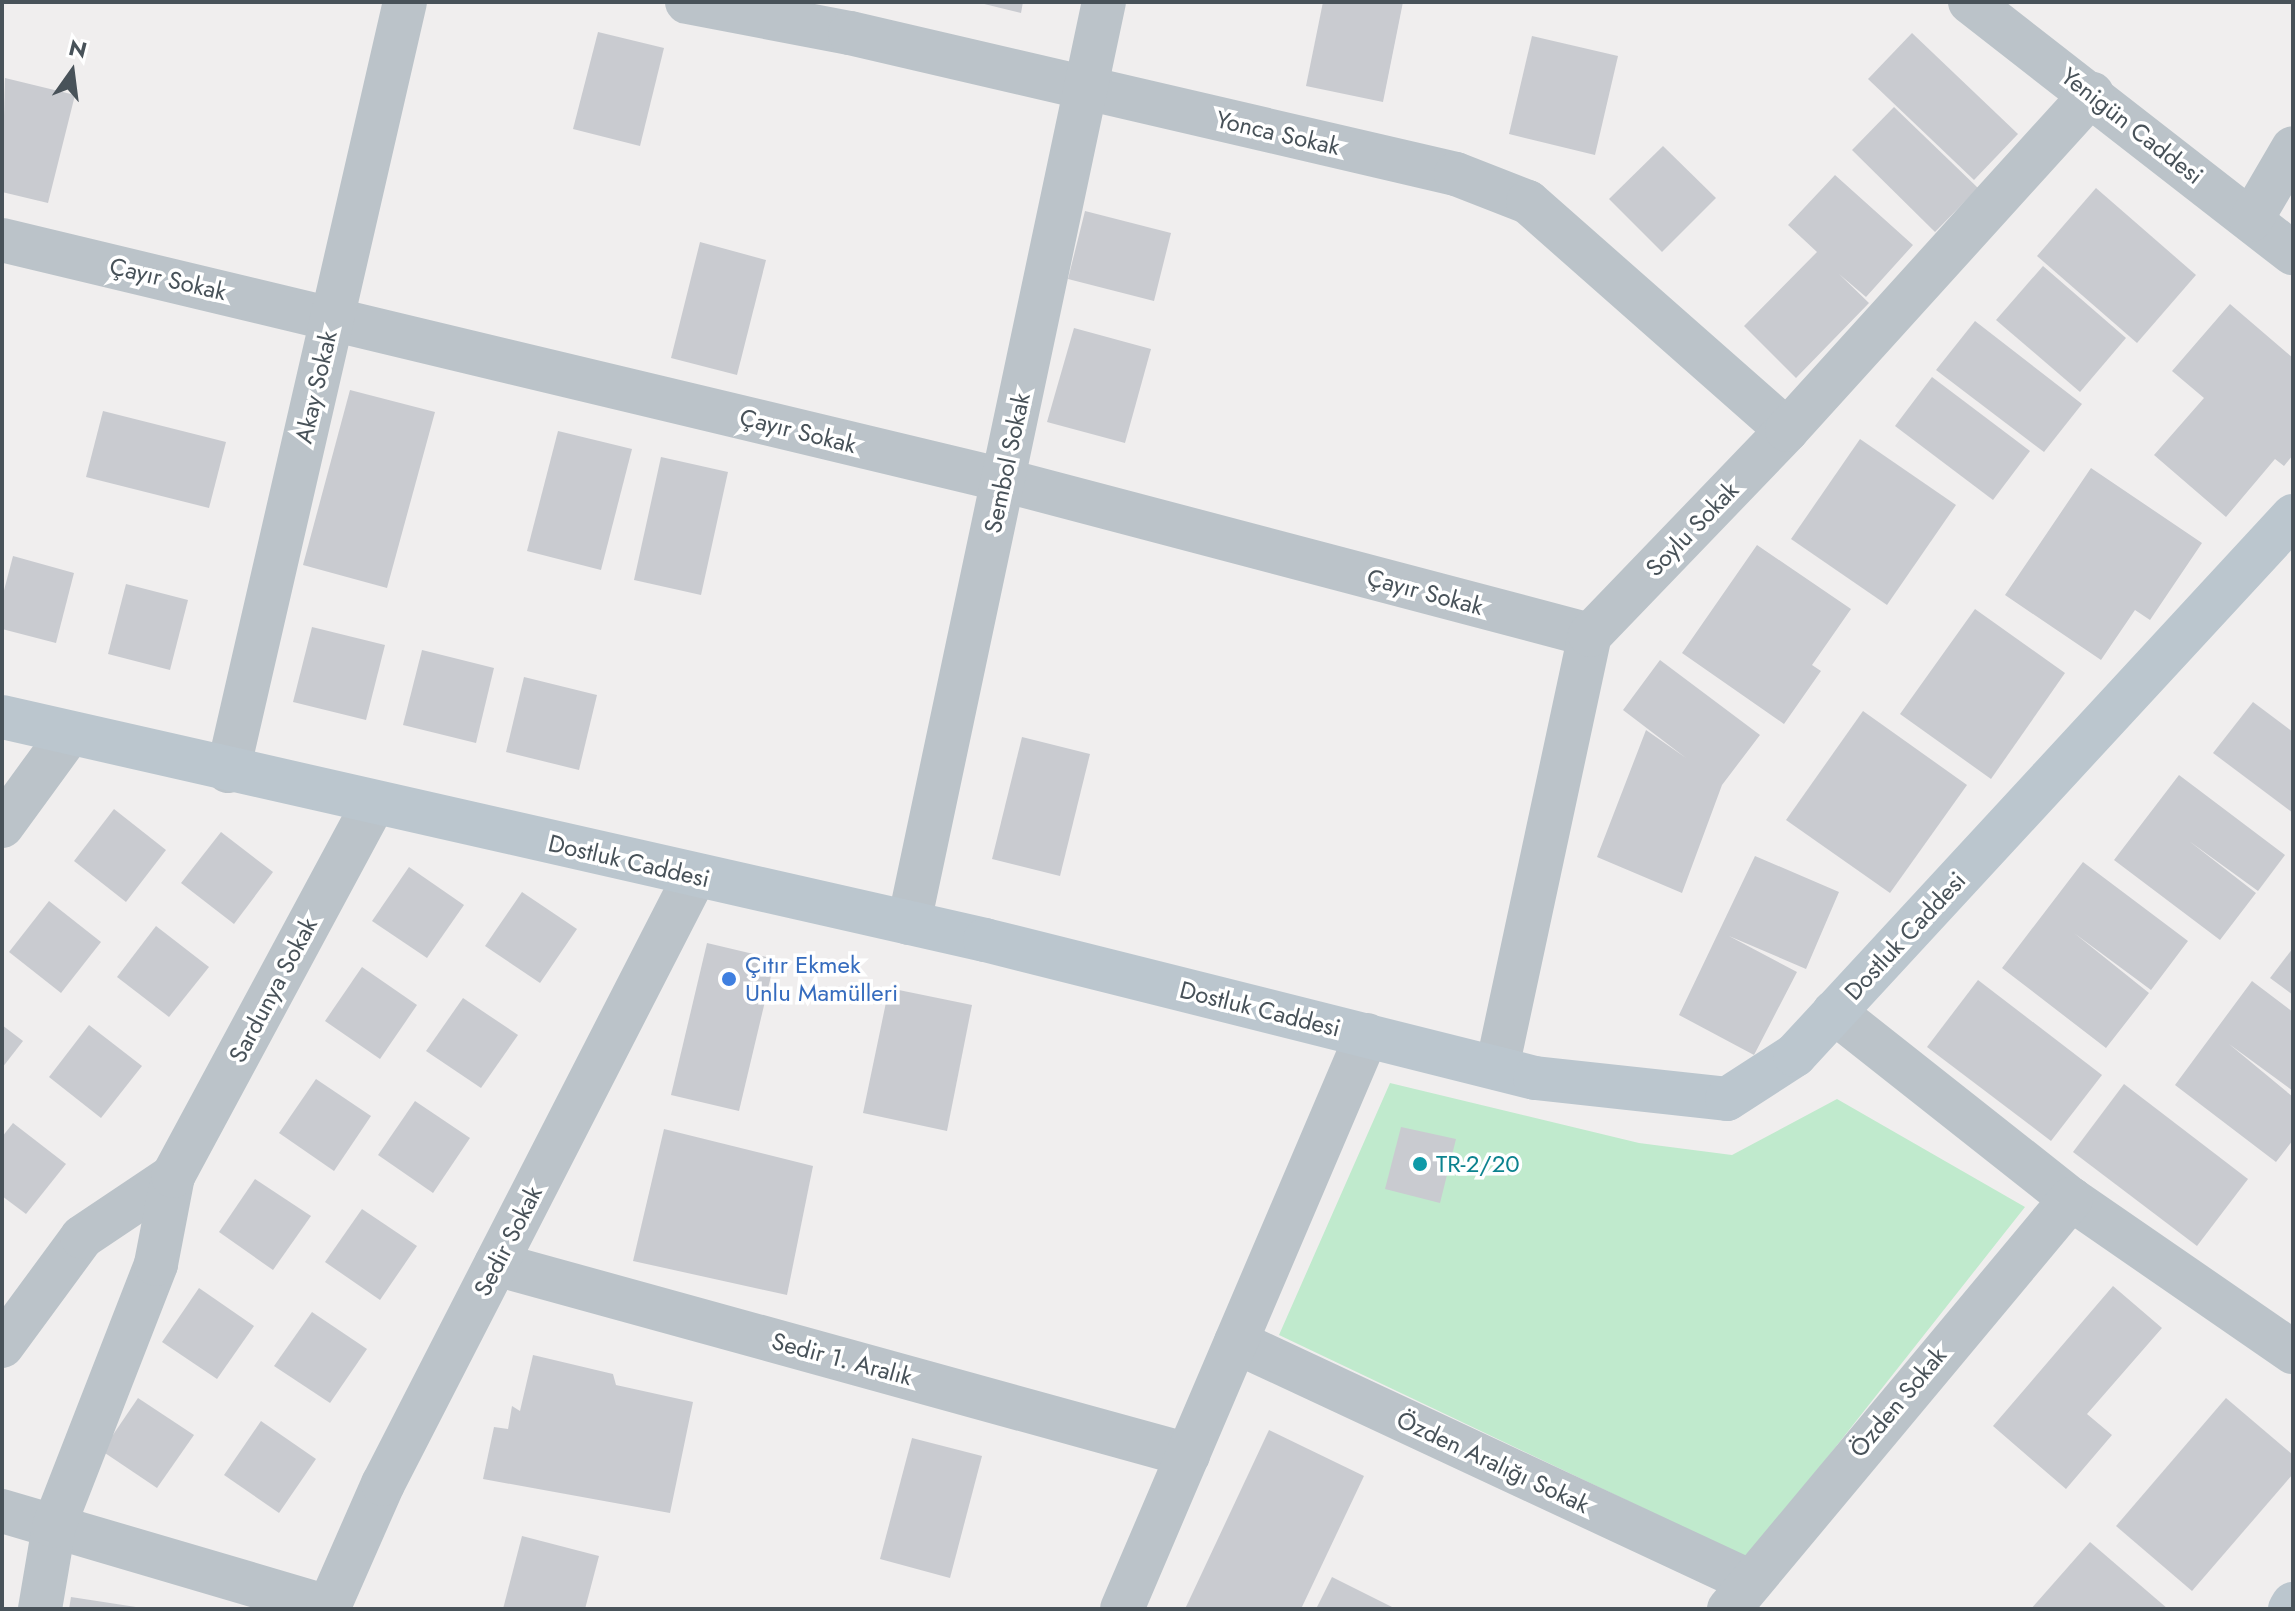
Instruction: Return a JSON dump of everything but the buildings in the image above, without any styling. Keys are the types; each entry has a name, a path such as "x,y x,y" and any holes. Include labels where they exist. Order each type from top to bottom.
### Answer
{"street":[{"name":"Akay Sokak","path":"228,771 405,2"},
{"name":"Yonca Sokak","path":"687,2 850,33 1456,174 1528,202 1787,430"},
{"name":"Sembol Sokak","path":"909,923 1104,2"},
{"name":"Yenigün Caddesi","path":"1970,2 2293,253"},
{"name":"Soylu Sokak","path":"1590,635 1787,430 2092,94"},
{"path":"2251,220 2293,148"},
{"name":"Çayır Sokak","path":"2,240 1003,480 1590,635"},
{"name":"Dostluk Caddesi","path":"2,717 373,804 909,923 1535,1078 1727,1099 1795,1055 2293,516"},
{"path":"1497,1068 1590,635"},
{"path":"2,826 69,734"},
{"name":"Sardunya Sokak","path":"40,1609 54,1526 156,1264 173,1176 373,804"},
{"name":"Sedir Sokak","path":"328,1608 383,1484 695,876"},
{"path":"1834,1012 2071,1199 2293,1352"},
{"path":"1122,1609 1367,1035"},
{"name":"Sardunya Sokak","path":"2,1346 82,1237 173,1176"},
{"name":"Özden Sokak","path":"1740,1596 2071,1199"},
{"name":"Sedir 1. Aralık","path":"496,1264 1188,1455"},
{"name":"Özden Aralığı Sokak","path":"1236,1342 1740,1596"},
{"path":"2,1511 328,1608"},
{"path":"2290,1609 2293,1604"}],"green space":[{"path":"1390,1083 1639,1143 1732,1155 1837,1099 2025,1207 1748,1558 1279,1335"}],"place":[{"name":"Çıtır Ekmek Unlu Mamülleri","path":"729,979"},
{"name":"TR-2/20","path":"1420,1164"}]}
